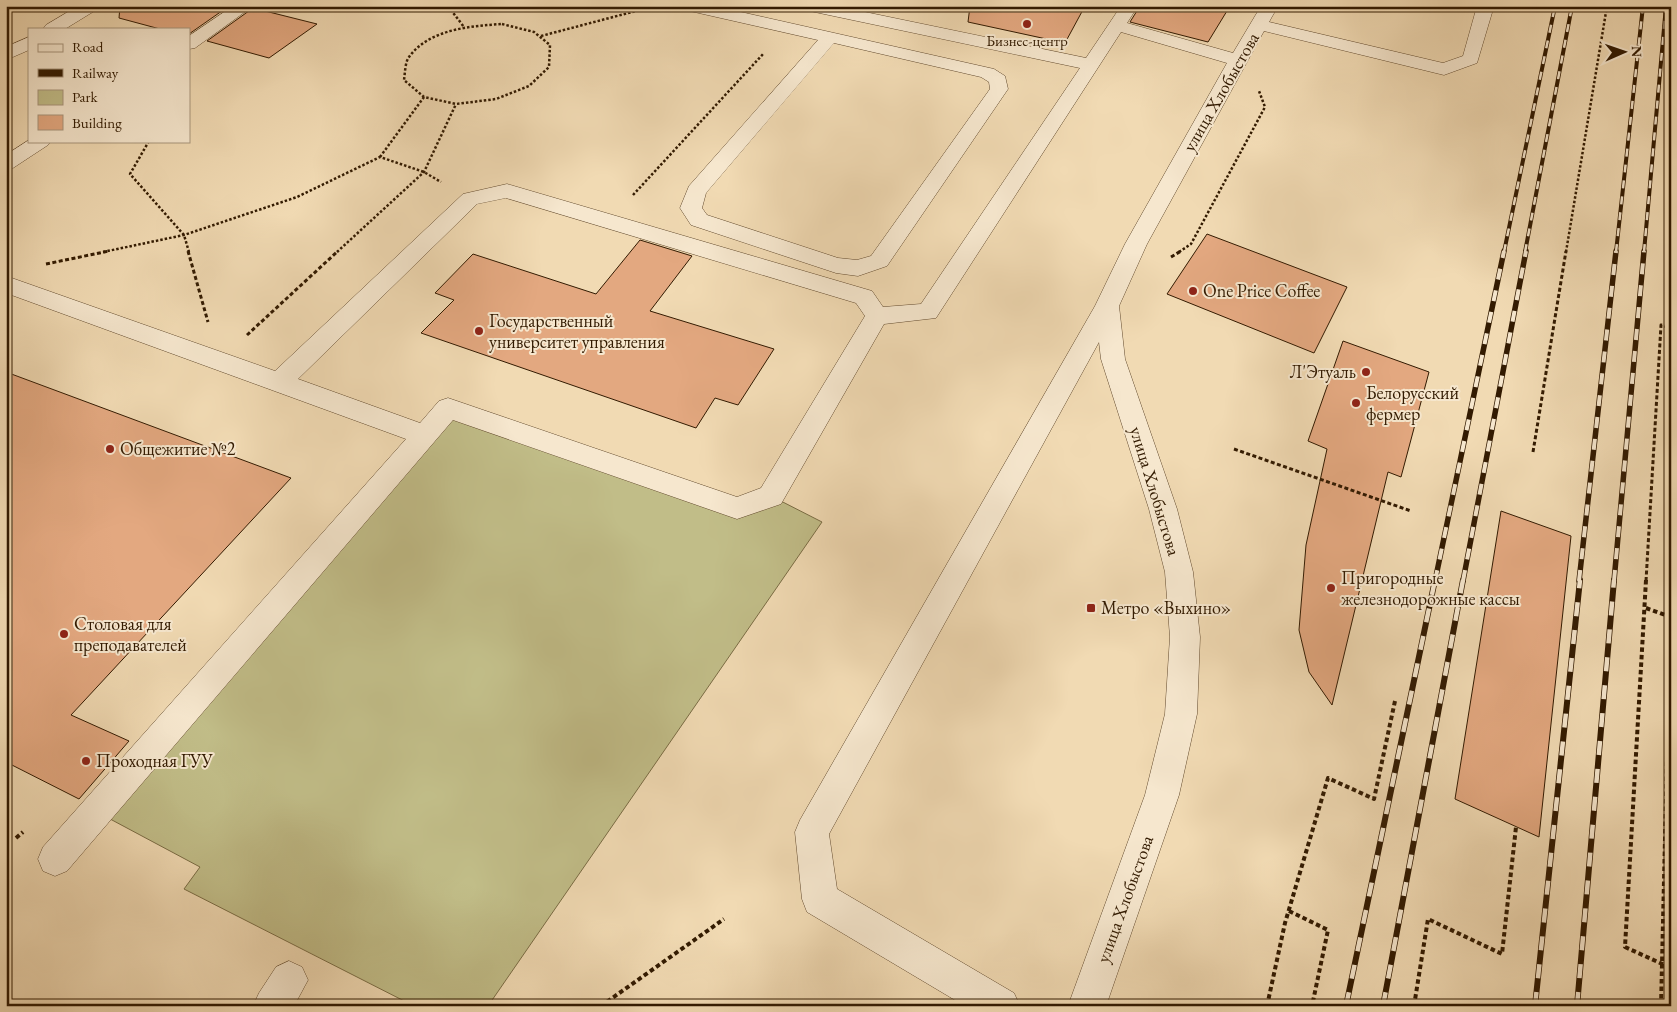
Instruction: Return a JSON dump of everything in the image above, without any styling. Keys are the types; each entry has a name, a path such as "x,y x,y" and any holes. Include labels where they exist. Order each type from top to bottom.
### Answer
{"street":[{"path":"54,28 90,6"},
{"path":"190,43 245,6"},
{"path":"810,6 1092,65"},
{"path":"877,316 928,312 1130,6"},
{"name":"улица Хлобыстова","path":"1087,1006 1162,795 1181,714 1185,637 1179,572 1163,509 1113,359 1107,306 1136,244 1270,6"},
{"path":"1260,25 1444,69 1471,60 1486,6"},
{"path":"702,7 987,73 998,80 999,89 879,261 858,268 836,265 698,220 691,208 696,192 830,37"},
{"path":"1118,26 1238,60"},
{"path":"6,55 28,43"},
{"path":"6,164 39,142"},
{"path":"279,383 470,199 508,191 864,298 877,316"},
{"path":"6,284 425,435"},
{"path":"1001,1006 820,899 812,832 1107,306"},
{"path":"55,859 448,408 737,508 771,496 877,316"}],"path":[{"path":"448,6 464,27"},
{"path":"540,36 655,6"},
{"path":"1533,452 1607,6"},
{"path":"502,24 534,32 550,45 549,67 529,86 496,99 456,104 424,98 404,80 408,58 430,39 464,27 502,24"},
{"path":"609,222 788,27"},
{"path":"1171,257 1191,244 1265,107 1258,89"},
{"path":"44,264 184,235 297,197 380,157 424,98"},
{"path":"147,142 130,174 184,235 219,361 424,172 456,104"},
{"path":"380,157 424,172 470,199"},
{"path":"1671,328 1661,325 1626,947 1671,968"},
{"path":"1234,450 1410,511"},
{"path":"1645,608 1671,617"},
{"path":"1267,1006 1288,911 1328,778 1374,799 1395,701"},
{"path":"1661,1006 1668,714"},
{"path":"1414,1006 1428,919 1502,954 1516,827"},
{"path":"1288,911 1328,930 1312,1006"},
{"path":"601,1006 724,919"}],"green space":[{"path":"448,408 737,508 771,496 822,522 488,1006 414,1006 184,889 200,867 97,812"}],"building":[{"path":"120,6 229,6 190,33 190,28 156,28 119,18"},
{"name":"Бизнес-центр","path":"970,6 1085,6 1065,43 968,22"},
{"path":"1140,6 1230,6 1208,42 1130,22"},
{"path":"253,8 317,24 269,58 207,41"},
{"path":"1207,234 1347,287 1314,353 1167,294"},
{"path":"640,240 692,256 650,311 774,349 738,405 715,398 696,428 421,333 454,300 435,293 473,254 596,294"},
{"path":"1343,341 1429,372 1401,477 1388,472 1332,705 1309,672 1299,630 1306,545 1327,449 1308,441"},
{"path":"6,372 291,478 71,715 129,741 79,799 6,762"},
{"path":"1501,511 1571,536 1539,837 1455,799"}],"railway":[{"path":"1504,252 1555,6"},
{"path":"1525,252 1572,6"},
{"path":"1616,252 1643,6"},
{"path":"1644,252 1666,6"},
{"path":"1435,581 1504,251"},
{"path":"1463,581 1526,251"},
{"path":"1579,581 1616,251"},
{"path":"1614,581 1644,251"},
{"path":"1346,1006 1435,580"},
{"path":"1383,1006 1463,580"},
{"path":"1535,1006 1580,580"},
{"path":"1577,1006 1614,580"}],"place":[{"name":"Бизнес-центр","path":"1027,24"},
{"name":"One Price Coffee","path":"1193,291"},
{"name":"Государственный университет управления","path":"479,331"},
{"name":"Л'Этуаль","path":"1366,372"},
{"name":"Белорусский фермер","path":"1356,403"},
{"name":"Общежитие №2","path":"110,449"},
{"name":"Пригородные железнодорожные кассы","path":"1331,588"},
{"name":"Метро «Выхино»","path":"1091,608"},
{"name":"Столовая для преподавателей","path":"64,634"},
{"name":"Проходная ГУУ","path":"86,761"}]}
